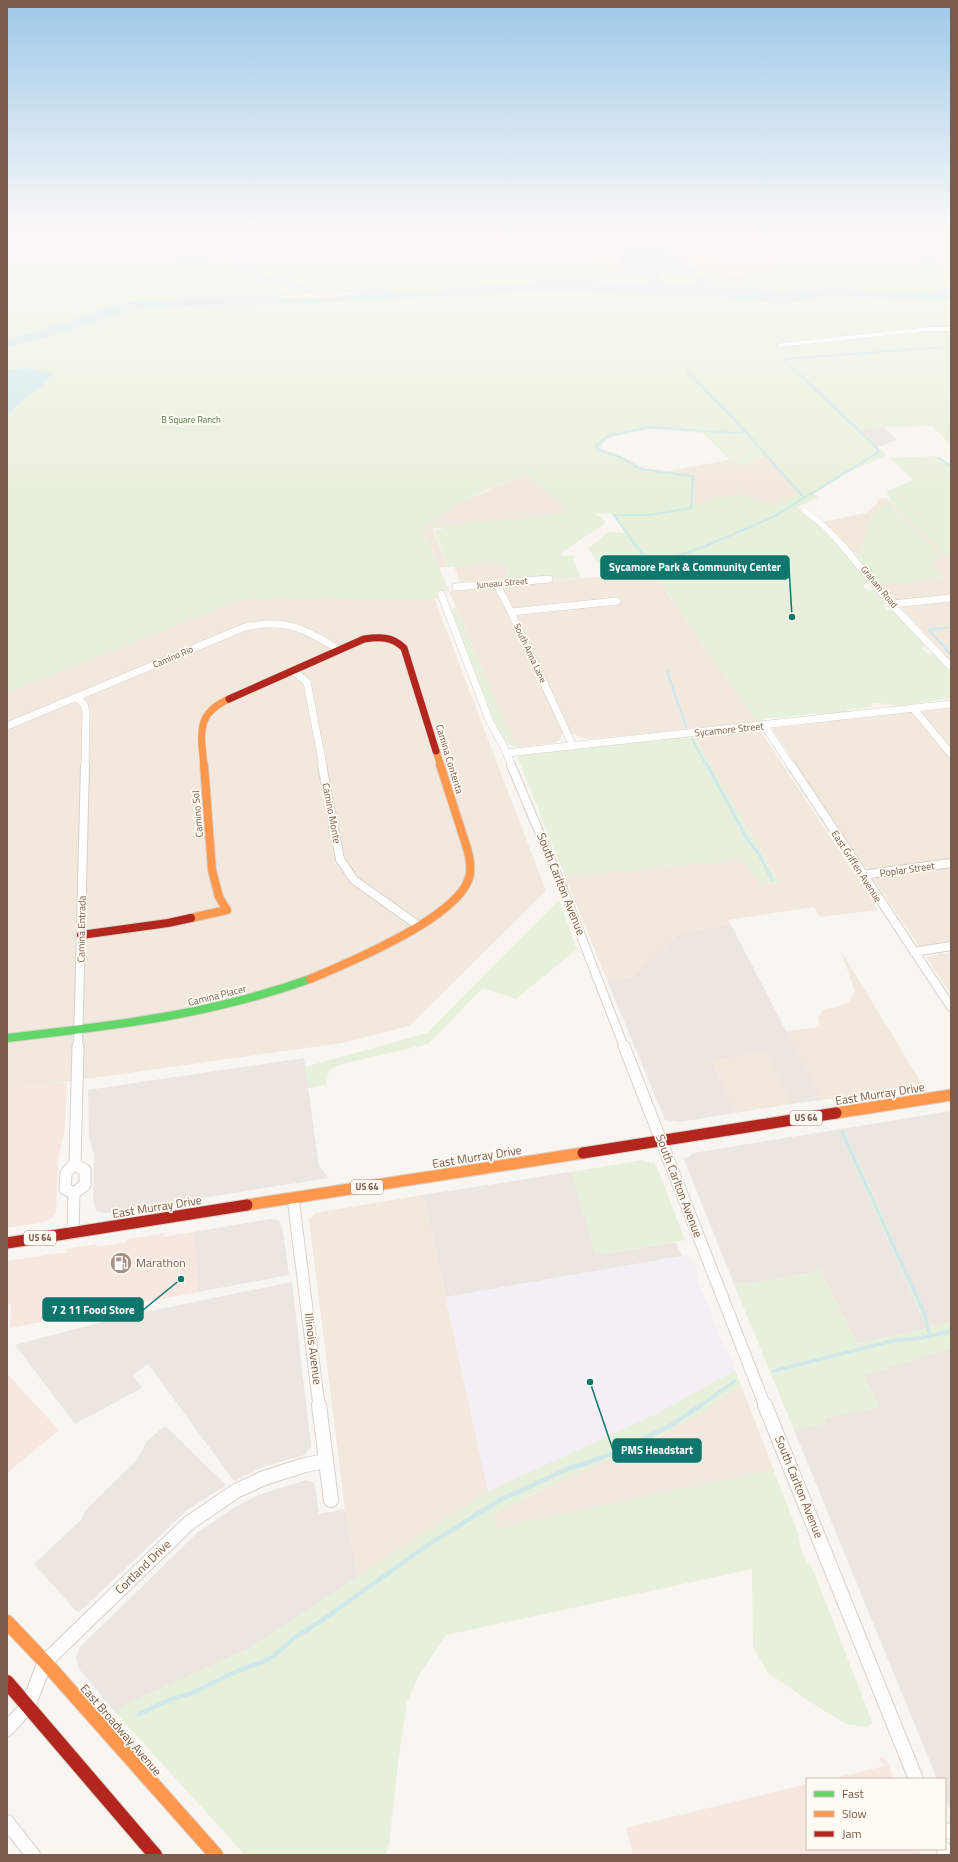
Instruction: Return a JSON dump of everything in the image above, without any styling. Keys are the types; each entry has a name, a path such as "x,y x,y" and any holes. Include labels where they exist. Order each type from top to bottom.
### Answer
{"main road":[{"name":"Camina Contenta","path":"340,650 364,639 376,637 386,637 402,643 469,856 471,871 453,902 419,926"},
{"name":"Camino Sol","path":"81,935 168,923 227,910 219,897 212,870 201,722 206,713 217,704 340,650"},
{"name":"Camina Placer","path":"7,1038 158,1019 226,1005 288,987 343,966 419,926"},
{"name":"East Murray Drive","path":"7,1243 951,1095"},
{"name":"East Broadway Avenue","path":"7,1622 45,1662 216,1855"},
{"path":"7,1682 155,1855"}],"street":[{"path":"780,345 929,329 951,329"},
{"name":"Graham Road","path":"804,510 816,519 857,562 892,604 951,667"},
{"name":"Juneau Street","path":"456,587 549,579"},
{"path":"496,583 511,612"},
{"name":"South Carlton Avenue","path":"440,594 490,722 507,753 561,884 722,1298 916,1778"},
{"path":"943,598 951,606"},
{"path":"892,604 951,598"},
{"name":"South Anna Lane","path":"573,746 511,612 617,601"},
{"name":"Camino Rio","path":"7,726 245,627 263,623 284,622 298,626 340,650"},
{"name":"Camino Monte","path":"293,671 307,682 340,859 354,880 419,926"},
{"name":"Camina Entrada","path":"74,1193 65,1189 66,1173 75,1165 86,712 84,704 76,697"},
{"name":"Sycamore Street","path":"507,753 951,704"},
{"path":"913,708 951,754"},
{"name":"East Griffen Avenue","path":"764,725 862,875 951,1007"},
{"name":"Poplar Street","path":"862,875 951,863"},
{"path":"914,952 951,946"},
{"path":"73,1233 74,1193 85,1185 85,1170 75,1165"},
{"name":"Illinois Avenue","path":"293,1198 331,1500"},
{"name":"Cortland Drive","path":"7,1729 28,1706 45,1662 175,1536 208,1509 236,1491 264,1478 305,1465 326,1462"},
{"path":"7,1822 33,1855"}],"shaded area":[{"path":"884,428 897,440 878,447 859,429"},
{"path":"767,454 803,494 769,505 742,494 693,506 669,471 734,459 741,466"},
{"path":"523,474 527,474 572,514 432,527 448,567 439,567 421,525 427,514 482,493"},
{"path":"879,498 886,498 951,558 951,595 897,601 880,585 945,578 931,563 941,555 893,508 872,515 859,555 854,556 822,522 866,513 877,504"},
{"path":"500,562 508,566 506,578 463,582 460,581 454,566"},
{"path":"653,572 757,722 588,739 581,738 575,734 561,735 560,740 554,743 521,747 514,744 449,591 487,587 493,589 506,588 512,585"},
{"path":"247,597 284,600 434,598 546,891 409,1026 342,1043 7,1090 7,692"},
{"path":"951,600 951,661 900,606"},
{"path":"951,708 951,941 919,946 874,880 877,877 871,869 864,866 772,728"},
{"path":"756,729 760,730 878,910 820,917 814,907 728,920 731,925 695,930 676,936 633,977 607,980 565,877 743,859 761,885 779,882 694,736"},
{"path":"731,925 822,1100 791,1104 765,1052 711,1060 735,1113 680,1122 665,1120 607,980 633,977 676,936 695,930"},
{"path":"841,951 922,1084 822,1100 786,1031 820,1027 818,1017 823,1010 849,1002 855,991"},
{"path":"951,952 951,995 926,957"},
{"path":"765,1051 791,1104 735,1113 711,1060"},
{"path":"304,1058 319,1166 329,1178 105,1213 96,1211 93,1199 94,1156 89,1135 88,1090"},
{"path":"67,1083 65,1128 58,1160 56,1212 51,1219 44,1222 7,1228 7,1090"},
{"path":"951,1111 951,1322 931,1327 862,1168 844,1134 842,1135 843,1140 927,1328 857,1344 821,1271 753,1283 734,1284 683,1157 687,1158 693,1153"},
{"path":"571,1172 596,1255 676,1242 682,1256 446,1297 423,1195"},
{"path":"423,1195 488,1491 358,1578 345,1509 309,1218 312,1218 314,1214 321,1212"},
{"path":"270,1219 278,1220 282,1225 289,1275 198,1292 194,1232"},
{"path":"194,1232 198,1292 10,1328 11,1304 7,1304 7,1261 68,1252 65,1249 96,1244 97,1247 126,1242 127,1239 166,1233 162,1237"},
{"path":"688,1255 699,1275 696,1276 726,1352 728,1351 736,1372 732,1372 656,1414 488,1491 446,1297"},
{"path":"292,1282 311,1447 304,1455 263,1467 234,1481 148,1364 133,1375 142,1388 75,1424 15,1345 121,1317"},
{"path":"951,1348 951,1810 946,1801 946,1778 937,1778 794,1430 827,1423 825,1418 879,1407 864,1375"},
{"path":"7,1374 59,1430 7,1473"},
{"path":"741,1385 773,1468 771,1468 771,1470 495,1528 492,1515 572,1476 659,1437 711,1406"},
{"path":"165,1426 226,1485 186,1511 78,1613 34,1564 82,1519 84,1512 137,1460 147,1441"},
{"path":"306,1480 311,1481 315,1485 319,1514 345,1509 358,1578 246,1650 127,1704 116,1713 79,1669 76,1657 80,1647 198,1532 232,1509 258,1495"},
{"path":"880,1756 887,1761 894,1778 834,1778 885,1766 880,1760"},
{"path":"806,1784 806,1850 918,1850 923,1855 633,1855 626,1828"}],"green space":[{"name":"B Square Ranch","path":"7,323 951,323 951,445 932,426 859,429 887,455 849,472 814,494 818,497 796,508 805,512 825,529 870,581 866,581 866,584 863,586 865,589 878,592 886,602 883,606 886,610 894,611 926,645 922,648 925,652 935,655 951,673 951,698 898,706 872,703 871,707 846,710 847,712 763,719 763,721 757,722 646,561 604,567 596,561 589,548 608,532 625,533 611,513 595,514 600,516 605,521 604,524 561,553 562,556 573,555 573,560 581,578 551,581 506,580 508,566 500,562 448,567 435,532 443,528 425,529 423,530 449,591 435,593 439,598 284,600 247,597 7,692","holes":["653,429 703,433 730,460 734,459 741,466 767,454 802,494 769,505 742,494 705,500 701,504 694,506 695,476 693,474 643,468 616,453 604,450 600,447 611,437","523,474 527,475 571,513 422,527 464,500"]},
{"path":"936,456 951,466 950,559 890,501 887,491 913,480 890,458"},
{"path":"886,502 941,555 931,563 945,578 880,585 854,556 859,555 872,515"},
{"path":"455,606 514,743 521,747 516,747 509,744 497,729 452,610"},
{"path":"694,736 779,882 761,885 743,859 565,877 517,756"},
{"path":"559,900 577,949 516,999 483,988 428,1044 338,1065 329,1070 326,1085 308,1088 305,1067 427,1033"},
{"path":"844,1134 862,1168 931,1327 951,1322 951,1348 864,1375 880,1407 825,1418 827,1423 794,1430 734,1284 753,1283 821,1271 857,1344 927,1328 843,1140 842,1135"},
{"path":"643,1160 652,1164 653,1162 657,1167 685,1240 596,1255 571,1172"},
{"path":"732,1372 736,1372 741,1385 722,1399 681,1425 660,1436 492,1515 495,1528 771,1470 771,1468 773,1468 798,1533 802,1552 812,1567 871,1719 872,1723 868,1727 846,1724 807,1700 767,1672 753,1646 752,1569 446,1635 419,1675 407,1702 398,1762 389,1844 386,1855 245,1855 116,1713 127,1704 246,1650 488,1491 656,1414"}],"water":[{"path":"66,323 93,323 7,348 7,339"},
{"path":"30,368 52,373 42,386 11,411 7,418 7,370"}],"waterway":[{"path":"797,372 784,359 945,347"},
{"path":"687,369 688,373"},
{"path":"688,372 737,422 804,498"},
{"path":"797,372 875,446 879,452 804,498"},
{"path":"636,546 614,515 649,515 691,508 693,476 640,469 622,458 599,450 596,446 608,436 648,427 732,433 744,432"},
{"path":"939,458 951,466"},
{"path":"706,546 773,517 804,498"},
{"path":"636,545 647,560"},
{"path":"654,564 709,545"},
{"path":"951,627 929,630 951,655"},
{"path":"667,671 686,727"},
{"path":"692,739 707,766"},
{"path":"707,765 749,842 759,854 772,880"},
{"path":"842,1132 924,1313 930,1336"},
{"path":"773,1371 892,1341 922,1338 951,1331"},
{"path":"700,1406 735,1381"},
{"path":"139,1714 171,1699 192,1693 237,1671 263,1662 274,1656 295,1637 321,1621 429,1544 502,1499 568,1469 604,1457 670,1426 701,1405"}],"traffic: fast":[{"path":"7,1038 161,1019 199,1012 274,992 310,979"}],"traffic: slow":[{"path":"191,918 227,910 219,897 212,870 201,731 206,715 218,704 229,699"},
{"path":"310,979 372,951 419,926 440,912 456,898 467,883 470,873 469,856 436,751"},
{"path":"836,1113 951,1095"},
{"path":"247,1205 583,1153"},
{"path":"7,1622 45,1662 216,1855"}],"traffic: jam":[{"path":"229,699 364,639 390,639 400,644 404,648 436,751"},
{"path":"81,935 168,923 191,918"},
{"path":"583,1153 836,1113"},
{"path":"7,1243 247,1205"},
{"path":"7,1682 155,1855"}],"place":[{"name":"Sycamore Park & Community Center","path":"792,617"},
{"name":"Marathon","path":"121,1263"},
{"name":"7 2 11 Food Store","path":"181,1279"},
{"name":"PMS Headstart","path":"590,1382"}]}
